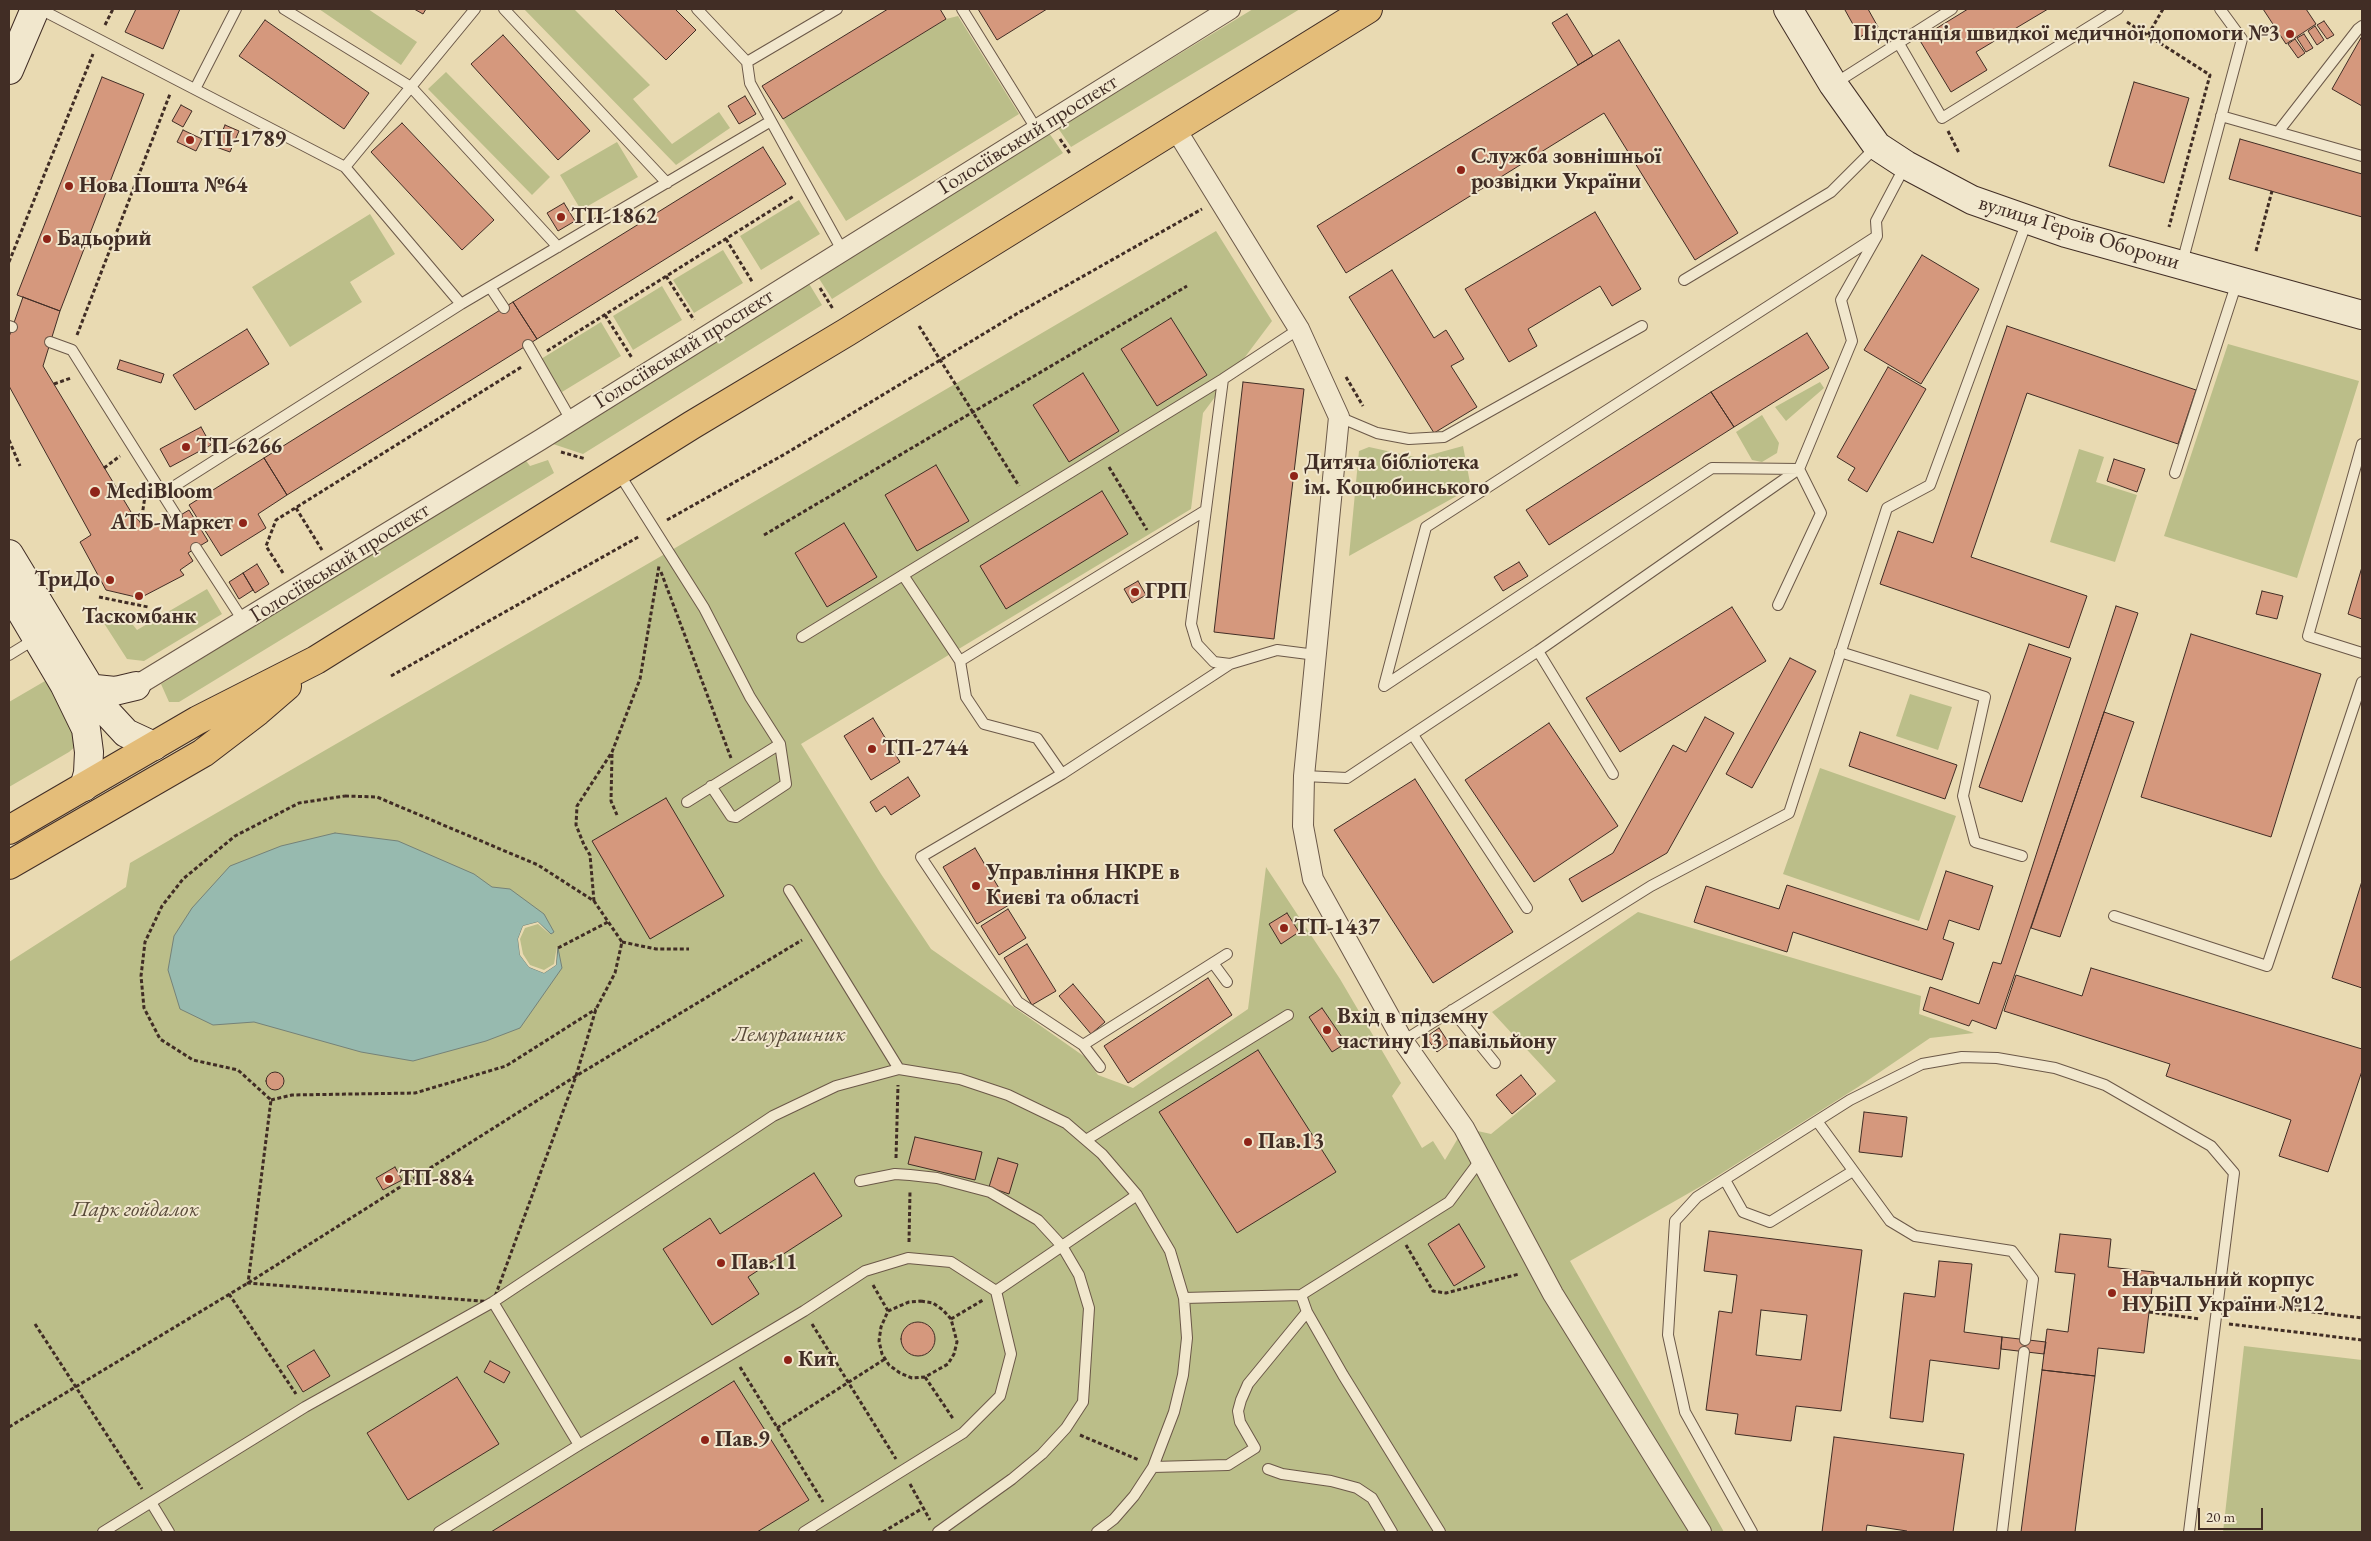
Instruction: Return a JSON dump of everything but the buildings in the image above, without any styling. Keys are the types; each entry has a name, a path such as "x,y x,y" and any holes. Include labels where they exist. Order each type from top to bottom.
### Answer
{"highway":[{"path":"9,830 198,720 316,660 617,471 1368,9"},
{"path":"9,866 203,753 258,711 316,660"}],"street":[{"path":"9,70 35,9"},
{"name":"Голосіївський проспект","path":"136,686 244,622 571,420 1230,9"},
{"name":"вулиця Героїв Оборони","path":"1788,9 1833,84 1877,146 1906,165 1972,200 2066,233 2362,315"},
{"path":"1175,128 1299,329 1339,417 1304,776 1303,826 1312,879 1403,1041 1464,1128 1544,1278 1701,1532"},
{"path":"9,554 96,698 126,733 154,746"},
{"path":"9,591 56,671 86,729 89,752 88,773 84,787"},
{"path":"56,671 75,686 96,698 136,686"},
{"path":"86,729 96,698"}],"lane":[{"path":"40,9 345,167 461,304"},
{"path":"195,89 236,9"},
{"path":"284,9 411,87 558,247"},
{"path":"345,167 475,9"},
{"path":"504,9 667,183"},
{"path":"697,9 746,62 750,83 842,250"},
{"path":"746,62 837,9"},
{"path":"962,9 1037,130"},
{"path":"1833,84 1952,9"},
{"path":"2182,265 2242,39 2220,9"},
{"path":"1898,42 1942,118 2115,11"},
{"path":"2278,132 2362,26"},
{"path":"2222,116 2362,156"},
{"path":"162,494 461,304 770,121"},
{"path":"1684,280 1831,192 1877,146"},
{"path":"1304,776 1347,778 1538,651 1799,470 1852,341 1841,300 1877,236 1876,221 1906,165"},
{"path":"1403,1041 1651,886 1789,813 1887,508 1930,485 2027,220"},
{"path":"1799,470 1712,468 1384,686 1426,527 1877,236"},
{"path":"2175,474 2237,281"},
{"path":"490,288 504,308"},
{"path":"1339,417 1377,433 1409,440 1444,437 1642,326"},
{"path":"802,637 1223,379 1299,329"},
{"path":"50,342 72,350 176,517"},
{"path":"528,345 571,420"},
{"path":"1223,379 1191,624 1197,644 1214,662 1230,664"},
{"path":"2362,444 2308,636 2362,653"},
{"path":"1778,604 1821,513 1799,470"},
{"path":"617,471 704,608 750,697 780,744 786,784 736,816 731,816 711,786"},
{"path":"960,661 1206,510"},
{"path":"196,548 244,622"},
{"path":"903,575 960,661 966,697 984,724 1038,738 1062,774"},
{"path":"9,655 36,639"},
{"path":"1100,1067 1083,1045 1018,1002 921,857 1062,774 1230,664 1277,650 1316,656"},
{"path":"1538,651 1612,774"},
{"path":"1840,652 1985,697 1963,796 1975,842 2022,856"},
{"path":"2114,916 2267,966 2362,682"},
{"path":"1412,735 1527,908"},
{"path":"687,802 780,744"},
{"path":"789,890 899,1069"},
{"path":"1083,1045 1227,954"},
{"path":"1213,963 1227,982"},
{"path":"1452,1010 1494,1062"},
{"path":"1086,1140 1288,1015"},
{"path":"1752,1532 1685,1412 1668,1335 1675,1221 1698,1197 1850,1100 1922,1064 1962,1057 1997,1058 2055,1068 2105,1085 2211,1146 2234,1173 2189,1532"},
{"path":"103,1532 152,1504 305,1407 493,1302 773,1116 836,1086 899,1069 960,1079 1008,1095 1066,1123 1102,1154 1137,1195 1170,1251 1184,1298 1187,1338 1183,1375 1174,1412 1153,1467 1134,1496 1114,1519 1097,1532"},
{"path":"1817,1121 1890,1221 1915,1236 2012,1251 2033,1279 2025,1340"},
{"path":"1184,1298 1301,1296 1449,1202 1481,1159"},
{"path":"1725,1180 1743,1212 1770,1222 1853,1171"},
{"path":"860,1181 895,1174 910,1175 938,1178 990,1192 1038,1220 1062,1246 1079,1275 1090,1308 1083,1402 1066,1428 1042,1454 1012,1479 935,1528"},
{"path":"996,1292 1137,1195"},
{"path":"439,1532 579,1445 804,1311 865,1271 908,1258 951,1262 996,1292 1011,1354 1000,1396 963,1433 804,1532"},
{"path":"1301,1296 1307,1312 1440,1532"},
{"path":"493,1302 579,1445"},
{"path":"1153,1467 1228,1465 1255,1448 1240,1422 1238,1411 1241,1400 1248,1384 1307,1312"},
{"path":"2002,1532 2024,1352"},
{"path":"1268,1469 1282,1474 1330,1481 1357,1488 1372,1498 1392,1532"},
{"path":"152,1504 169,1532"}],"path":[{"path":"2148,35 2163,9"},
{"path":"2115,11 2210,75 2169,227"},
{"path":"9,262 99,39"},
{"path":"72,350 176,79"},
{"path":"1942,118 1959,153"},
{"path":"286,578 266,546 276,520 809,187"},
{"path":"2256,251 2272,191"},
{"path":"391,676 785,454 940,360 1202,208"},
{"path":"726,239 753,284"},
{"path":"666,276 694,320"},
{"path":"764,535 1187,286"},
{"path":"605,314 632,358"},
{"path":"919,326 1027,499"},
{"path":"9,440 20,466"},
{"path":"1101,453 1154,542"},
{"path":"296,508 325,554"},
{"path":"594,901 590,855 584,846 576,824 578,806 612,752 640,679 659,567 670,552"},
{"path":"659,567 735,771"},
{"path":"99,597 148,607"},
{"path":"612,752 611,801 617,815"},
{"path":"272,1100 238,1070 193,1060 160,1039 144,1008 141,976 145,942 162,906 183,879 235,836 299,803 345,796 378,797 538,865 594,901 622,942 656,949 689,949"},
{"path":"558,948 608,922"},
{"path":"9,1427 248,1283 576,1076 815,932"},
{"path":"248,1283 493,1302 576,1076 596,1009 615,973 622,942"},
{"path":"272,1100 292,1095 415,1093 506,1066 596,1009"},
{"path":"895,1174 899,1069"},
{"path":"248,1283 272,1100"},
{"path":"908,1258 910,1175"},
{"path":"1399,1233 1433,1291 1446,1293 1517,1274 1544,1278"},
{"path":"865,1271 888,1311"},
{"path":"951,1319 996,1292"},
{"path":"230,1294 305,1407"},
{"path":"2219,1300 2362,1318"},
{"path":"921,1301 933,1303 943,1310 951,1319 956,1330 957,1342 954,1354 948,1364 926,1378 912,1378 900,1374 885,1359 879,1341 881,1327 888,1311 909,1302 921,1301"},
{"path":"804,1311 904,1471 935,1528"},
{"path":"2149,1312 2362,1340"},
{"path":"36,1324 152,1504"},
{"path":"732,1353 831,1516"},
{"path":"778,1428 885,1359"},
{"path":"926,1378 963,1433"},
{"path":"1066,1428 1153,1467"},
{"path":"883,1532 923,1508"}],"green space":[{"path":"319,9 368,9 417,42 401,65"},
{"path":"524,9 574,9 650,85 633,99 672,144 719,112 730,128 676,165"},
{"path":"1253,9 1300,9 1071,147 1058,128"},
{"path":"958,16 1019,114 846,221 783,119 946,19"},
{"path":"446,72 550,177 532,195 428,89"},
{"path":"1049,133 1063,153 832,299 818,277"},
{"path":"617,142 638,177 581,210 560,175"},
{"path":"799,200 820,234 761,270 740,236"},
{"path":"370,214 395,254 350,282 362,302 290,347 252,287"},
{"path":"1216,231 1272,321 1203,413 1191,509 801,744 881,874 931,949 1085,1057 1098,1075 1133,1088 1248,1009 1266,867 1340,979 1401,1083 1392,1096 1422,1148 1433,1141 1445,1160 1464,1128 1491,1134 1556,1081 1492,1012 1638,912 1921,996 1919,1014 1974,1033 1930,1038 1858,1087 1703,1185 1570,1261 1724,1532 9,1532 9,962 126,887 130,863 670,551"},
{"path":"723,250 743,283 694,313 673,280"},
{"path":"808,282 822,305 583,454 547,442"},
{"path":"662,286 682,320 633,350 613,316"},
{"path":"601,322 621,356 562,392 541,359"},
{"path":"2228,344 2359,381 2297,578 2164,536"},
{"path":"1820,382 1824,388 1786,421 1775,407"},
{"path":"1762,415 1779,443 1777,453 1762,462 1752,460 1736,432"},
{"path":"1463,446 1471,488 1349,556 1359,451 1369,447 1419,458"},
{"path":"2079,449 2104,457 2096,482 2137,495 2115,562 2050,542"},
{"path":"524,458 530,466 548,460 554,473 179,702 169,702 161,684"},
{"path":"207,589 222,614 144,661 127,659 100,617 111,611 122,611 137,630"},
{"path":"45,681 73,723 76,746 9,787 9,702"},
{"path":"1910,694 1952,707 1938,750 1896,736"},
{"path":"1820,768 1956,816 1919,921 1783,874"},
{"path":"2244,1346 2362,1360 2362,1532 2223,1532"}],"water":[{"path":"335,833 398,841 474,874 492,887 510,889 544,914 554,932 551,934 538,922 523,926 518,939 520,955 529,967 544,973 556,965 558,948 562,968 520,1028 486,1041 413,1061 361,1052 254,1022 213,1025 180,1009 168,970 174,936 192,908 230,866 281,846"}],"pier":[{"path":"538,922 552,936 538,924 525,928 520,939 523,954 530,965 544,970 554,964 557,946 556,965 544,973 529,967 520,955 518,939 523,926"}],"place":[{"name":"Підстанція швидкої медичної допомоги №3","path":"2290,34"},
{"name":"ТП-1789","path":"190,140"},
{"name":"Служба зовнішньої розвідки України","path":"1461,170"},
{"name":"Нова Пошта №64","path":"69,186"},
{"name":"ТП-1862","path":"561,217"},
{"name":"Бадьорий","path":"47,239"},
{"name":"ТП-6266","path":"186,447"},
{"name":"Дитяча бібліотека ім. Коцюбинського","path":"1294,476"},
{"name":"MediBloom","path":"95,492"},
{"name":"АТБ-Маркет","path":"243,523"},
{"name":"ТриДо","path":"110,580"},
{"name":"ГРП","path":"1135,592"},
{"name":"Таскомбанк","path":"139,596"},
{"name":"ТП-2744","path":"872,749"},
{"name":"Управління НКРЕ в Києві та області","path":"976,886"},
{"name":"ТП-1437","path":"1284,928"},
{"name":"Вхід в підземну частину 13 павільйону","path":"1327,1030"},
{"name":"Пав.13","path":"1248,1142"},
{"name":"ТП-884","path":"389,1179"},
{"name":"Пав.11","path":"721,1263"},
{"name":"Навчальний корпус НУБіП України №12","path":"2112,1293"},
{"name":"Кит","path":"788,1360"},
{"name":"Пав.9","path":"705,1440"}],"park label":[{"name":"Лемурашник","path":"789,1035"},
{"name":"Парк гойдалок","path":"135,1210"}]}
